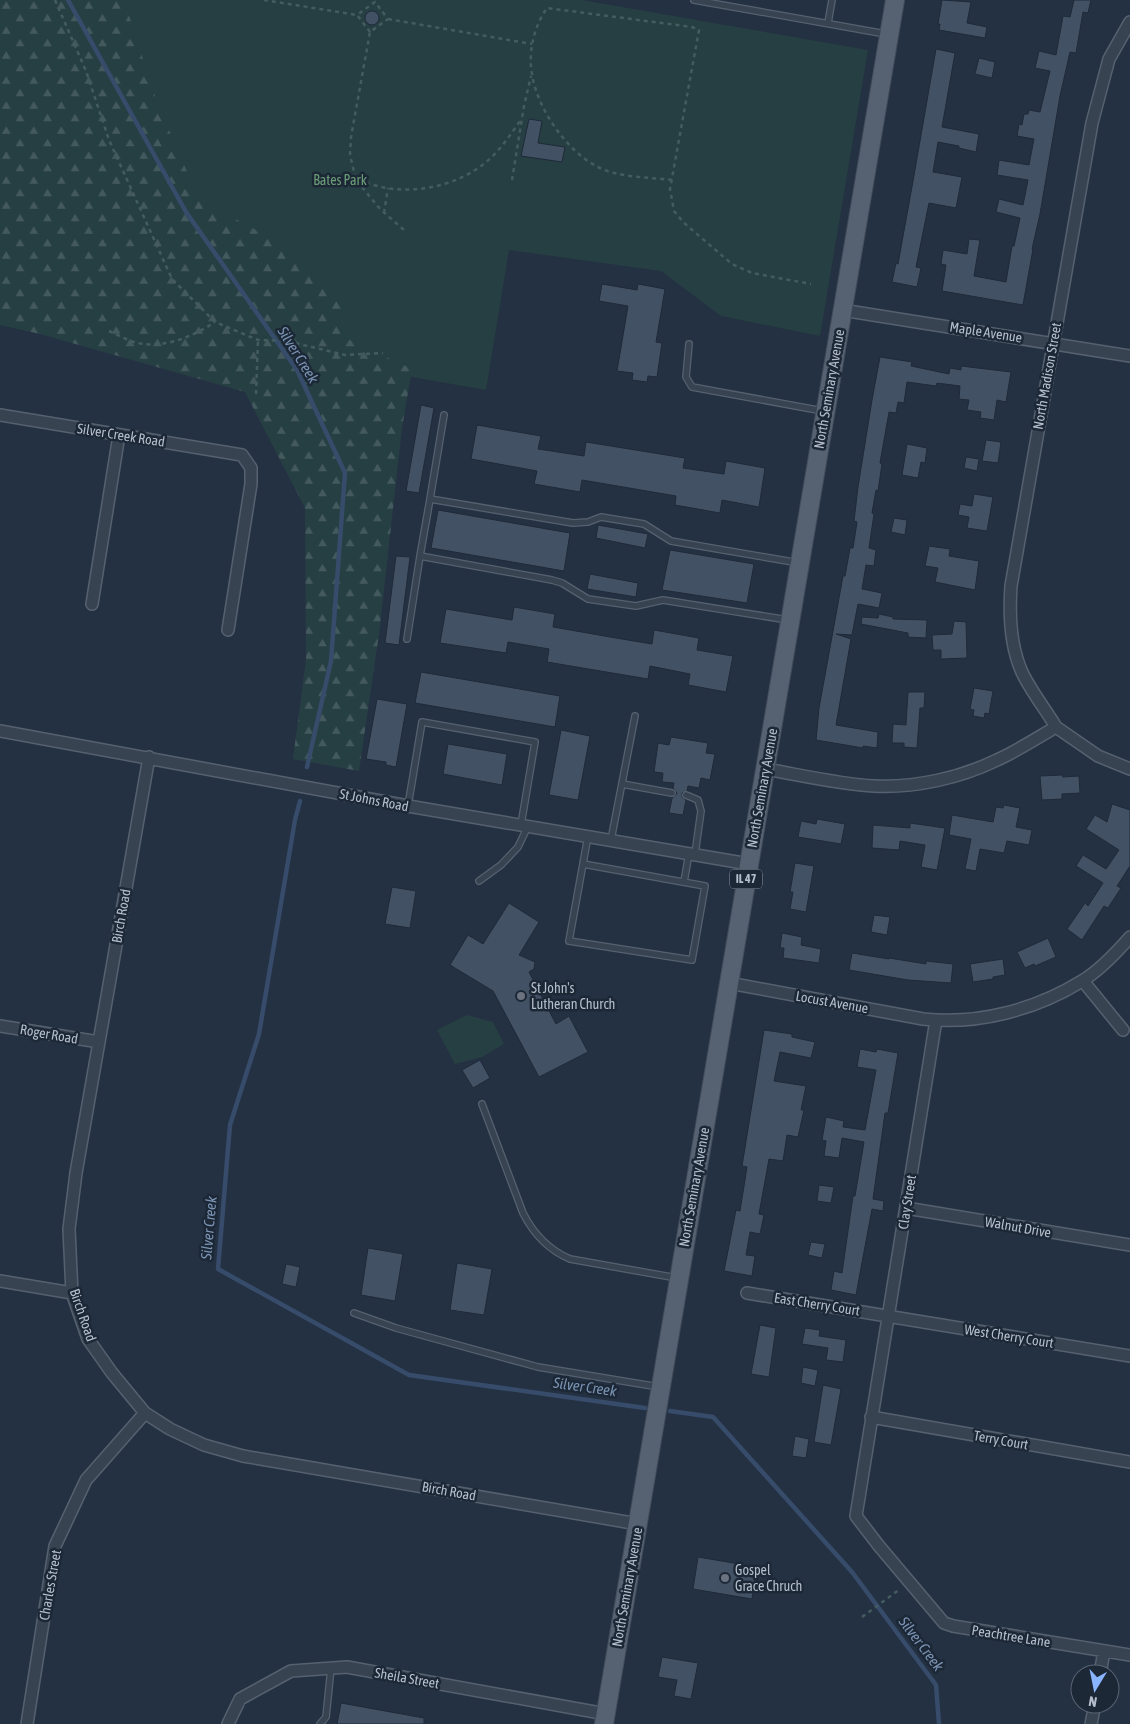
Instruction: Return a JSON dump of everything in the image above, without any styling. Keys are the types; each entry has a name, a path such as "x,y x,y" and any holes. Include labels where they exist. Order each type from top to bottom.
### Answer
{"main road":[{"name":"North Seminary Avenue","path":"605,1719 895,0"}],"street":[{"name":"North Madison Street","path":"1056,726 1021,671 1009,618 1011,586 1092,124 1109,59 1130,22"},
{"name":"Maple Avenue","path":"842,310 1053,342 1130,356"},
{"name":"Silver Creek Road","path":"0,415 242,455 251,468 251,484 228,630"},
{"path":"92,604 119,434"},
{"path":"765,769 838,782 875,786 913,784 957,775 996,761 1056,726 1098,756 1130,769"},
{"name":"St Johns Road","path":"0,730 408,806 749,864"},
{"name":"Birch Road","path":"150,757 76,1173 69,1229 72,1292 88,1339 112,1373 145,1413 170,1429 204,1444 243,1456 638,1524"},
{"path":"936,1020 991,1017 1026,1007 1055,995 1083,981 1107,962 1130,937"},
{"path":"1083,981 1124,1030"},
{"name":"Locust Avenue","path":"729,983 936,1020"},
{"name":"Clay Street","path":"909,1583 856,1516 936,1020"},
{"name":"Roger Road","path":"0,1026 99,1042"},
{"name":"Walnut Drive","path":"906,1208 1130,1245"},
{"path":"0,1281 72,1292"},
{"name":"East Cherry Court","path":"747,1293 888,1316"},
{"name":"West Cherry Court","path":"888,1316 1130,1356"},
{"name":"Charles Street","path":"28,1724 55,1546 86,1480 145,1413"},
{"name":"Terry Court","path":"871,1417 1130,1462"},
{"name":"Peachtree Lane","path":"909,1583 944,1623 953,1626 1130,1655"},
{"path":"1102,1664 1104,1651"},
{"name":"Sheila Street","path":"228,1724 240,1699 291,1672 346,1667 605,1719"}],"lane":[{"path":"694,0 888,34"},
{"path":"828,23 832,0"},
{"path":"689,344 686,377 692,387 825,411"},
{"path":"408,639 444,415"},
{"path":"430,499 573,523 588,522 601,517 644,524 671,541 800,563"},
{"path":"420,556 552,580 562,583 588,599 636,606 663,600 790,621"},
{"path":"611,840 635,716"},
{"path":"408,806 422,722 535,742 525,825 518,847 501,865 479,881"},
{"path":"622,784 672,793"},
{"path":"684,882 701,810 698,800 686,795"},
{"path":"583,864 704,886 692,960 569,941 588,836"},
{"path":"482,1104 522,1213 533,1230 559,1255 570,1259 679,1278"},
{"path":"354,1313 396,1328 538,1367 661,1387"},
{"path":"320,1724 326,1717 331,1668"}],"path":[{"path":"55,0 86,71 108,140 172,279 215,322 258,340 287,341 345,355 383,353"},
{"path":"264,0 357,15 370,32"},
{"path":"357,15 375,1 388,19 532,44"},
{"path":"512,180 522,118 532,74 532,44 540,18 547,8 692,26 699,30 670,189 674,211 684,223 732,264 752,273 811,284"},
{"path":"388,19 370,32 351,137 350,155 356,180 384,213 404,230"},
{"path":"532,74 544,110 560,134 579,154 597,167 620,174 672,180"},
{"path":"356,180 394,189 432,188 458,180 485,163 506,141 522,118"},
{"path":"384,213 388,188"},
{"path":"109,331 137,343 158,345 200,332 215,322"},
{"path":"256,394 258,340"},
{"path":"862,1617 909,1583"}],"green space":[{"name":"Bates Park","path":"0,0 582,0 868,50 820,336 721,316 661,271 509,250 486,390 349,366"},
{"path":"0,0 124,0 158,105 199,199 278,242 341,304 350,340 412,369 402,428 379,634 359,771 293,759 306,659 305,508 245,392 40,334 0,325"},
{"path":"467,1015 493,1022 504,1044 482,1057 455,1064 437,1030"}],"building":[{"path":"942,0 971,2 967,23 987,27 985,38 939,30 940,24 938,24"},
{"path":"1074,0 1091,0 1088,13 1083,12 1076,53 1070,52 1060,96 1023,305 942,291 946,265 941,264 943,250 967,254 969,239 980,240 974,276 1006,282 1012,246 1014,246 1020,218 996,212 999,199 1023,205 1028,180 997,175 999,160 1029,165 1034,139 1017,136 1019,124 1022,125 1024,114 1028,114 1029,110 1040,112 1050,71 1035,68 1039,51 1056,55 1063,16 1070,17"},
{"path":"372,11 377,13 379,18 377,23 372,25 367,23 365,18 367,13"},
{"path":"936,49 955,53 942,127 979,134 976,152 938,142 933,172 962,177 956,208 929,203 916,267 921,268 917,287 892,282 896,263 898,264"},
{"path":"979,58 995,62 992,78 975,74"},
{"path":"529,119 542,121 538,143 565,147 562,162 521,156"},
{"path":"602,284 637,290 638,284 665,289 656,342 662,343 657,377 648,376 647,382 632,380 633,373 617,371 628,306 599,301"},
{"path":"880,357 912,362 911,366 949,374 950,368 961,370 961,366 1011,372 1006,402 997,400 994,420 980,418 981,412 967,410 969,400 959,399 960,386 937,383 936,386 907,382 904,403 898,402 896,413 889,412 880,463 882,464 878,491 876,490 872,513 874,514 869,548 876,550 874,566 866,565 862,589 882,593 879,608 858,604 852,635 836,634 851,639 836,725 878,732 877,748 863,746 863,748 816,740 819,708 843,576 845,576 850,548 853,548 857,522 854,521 858,487"},
{"path":"421,405 434,408 419,493 406,491"},
{"path":"477,425 541,436 538,449 584,456 586,442 685,458 683,468 724,474 726,461 765,468 759,507 722,500 720,513 675,505 676,496 582,480 580,492 534,484 537,471 471,459"},
{"path":"986,440 1001,442 998,463 982,461"},
{"path":"907,444 927,448 925,463 921,462 918,478 902,475"},
{"path":"966,457 979,459 977,471 964,468"},
{"path":"974,494 993,497 987,531 967,528 969,517 958,515 960,504 972,506"},
{"path":"438,510 570,533 564,571 431,548"},
{"path":"894,518 907,520 905,535 891,532"},
{"path":"598,525 648,534 645,548 596,538"},
{"path":"929,546 950,549 949,556 979,561 975,590 935,582 938,568 925,566"},
{"path":"670,550 754,564 747,603 662,590"},
{"path":"396,556 410,557 399,645 385,643"},
{"path":"590,574 638,583 636,597 587,589"},
{"path":"514,607 555,614 553,627 616,638 652,644 654,630 699,638 697,650 733,656 726,692 688,685 690,674 650,666 648,679 547,662 549,649 508,642 506,653 440,643 446,609 512,620"},
{"path":"879,614 893,617 893,619 927,620 926,638 908,637 908,633 861,624 862,617 878,618"},
{"path":"954,621 966,622 967,658 941,659 941,650 933,650 932,635 952,634"},
{"path":"421,672 560,696 555,727 415,703"},
{"path":"974,688 993,691 989,714 985,713 984,718 973,716 974,710 970,709"},
{"path":"908,692 925,692 924,708 920,708 917,748 904,747 904,743 892,743 893,724 906,725"},
{"path":"377,699 407,704 396,767 386,765 386,762 366,759"},
{"path":"561,730 590,736 578,800 549,795"},
{"path":"671,737 708,743 706,753 715,754 710,780 701,778 699,788 688,786 687,791 682,793 682,797 686,800 683,815 669,813 672,798 677,793 673,788 674,783 662,782 663,773 654,772 658,743 669,745"},
{"path":"448,744 507,754 502,785 443,774"},
{"path":"1062,775 1063,777 1079,776 1080,793 1062,794 1062,799 1042,800 1040,776"},
{"path":"1112,804 1130,810 1130,866 1117,886 1121,888 1108,908 1104,906 1082,940 1067,929 1085,903 1088,906 1103,883 1076,866 1083,855 1106,869 1119,850 1086,829 1095,815 1107,822"},
{"path":"1004,805 1020,808 1016,827 1032,830 1029,845 1007,841 1004,853 980,849 976,871 965,869 971,839 949,835 952,815 993,822 996,807 1003,808"},
{"path":"817,819 845,824 841,844 798,837 801,821 816,824"},
{"path":"910,823 945,828 937,870 921,867 925,845 900,841 899,850 872,848 873,825 910,828"},
{"path":"795,863 814,866 806,912 790,909 793,892 790,892"},
{"path":"392,887 416,891 410,928 385,924"},
{"path":"509,903 539,922 519,955 535,962 534,969 529,972 556,1024 569,1016 588,1052 539,1077 493,991 450,965 468,935 483,944"},
{"path":"874,915 890,917 887,935 871,932"},
{"path":"782,933 802,937 801,945 821,949 819,963 783,958 784,948 780,948"},
{"path":"1048,938 1056,957 1025,968 1017,952"},
{"path":"852,953 926,964 926,961 953,964 951,983 908,980 849,970"},
{"path":"1003,959 1005,975 973,982 970,964"},
{"path":"764,1030 792,1034 792,1037 815,1042 811,1058 780,1052 774,1081 806,1086 801,1110 804,1110 798,1137 787,1135 783,1161 769,1159 759,1214 764,1215 760,1234 750,1232 746,1255 755,1256 752,1276 724,1271 736,1210 740,1211 747,1167 742,1166"},
{"path":"860,1049 876,1052 877,1049 898,1053 888,1113 885,1113 873,1199 884,1201 883,1211 872,1209 856,1295 831,1290 834,1271 842,1273 853,1196 855,1196 864,1142 842,1138 839,1158 824,1156 826,1141 822,1140 826,1117 844,1121 843,1127 865,1130 876,1070 857,1067"},
{"path":"480,1060 490,1078 473,1088 462,1070"},
{"path":"819,1185 834,1187 831,1203 817,1201"},
{"path":"811,1242 825,1244 822,1258 808,1255"},
{"path":"368,1248 403,1254 395,1301 361,1295"},
{"path":"457,1263 492,1269 484,1315 450,1310"},
{"path":"286,1264 300,1267 296,1287 282,1284"},
{"path":"760,1325 776,1328 769,1377 751,1374"},
{"path":"805,1328 820,1330 819,1336 846,1340 843,1362 826,1360 828,1348 802,1344"},
{"path":"803,1367 818,1370 815,1386 801,1383"},
{"path":"823,1385 841,1389 831,1445 814,1442"},
{"path":"795,1436 809,1439 806,1458 792,1456"},
{"name":"Gospel Grace Chruch","path":"698,1557 757,1567 752,1599 693,1589"},
{"path":"662,1657 698,1663 691,1699 674,1696 677,1680 658,1677"},
{"path":"341,1703 424,1718 424,1724 337,1724"}],"waterway":[{"name":"Silver Creek","path":"68,0 186,212 297,370 345,473 331,661 307,767"},
{"name":"Silver Creek","path":"300,801 295,820 259,1034 230,1125 218,1269 409,1375 645,1408"},
{"name":"Silver Creek","path":"670,1411 713,1417 852,1572 936,1685 939,1724"}],"place":[{"name":"St John's Lutheran Church","path":"521,996"},
{"name":"Gospel Grace Chruch","path":"725,1578"}]}
